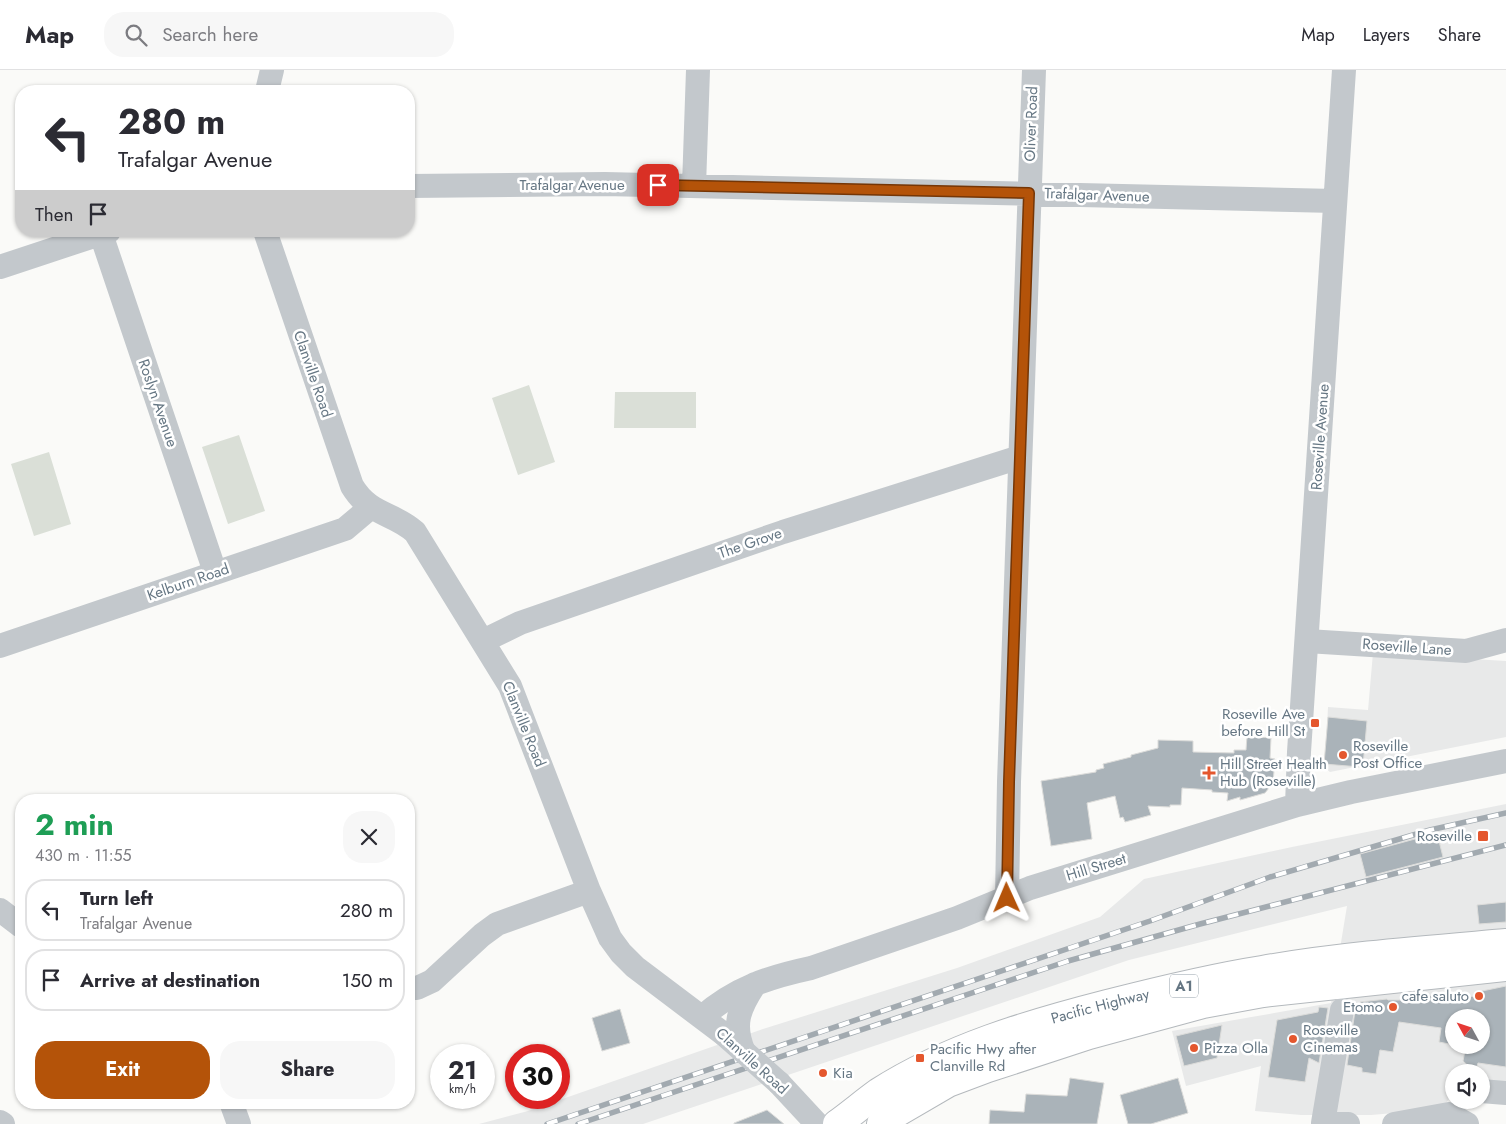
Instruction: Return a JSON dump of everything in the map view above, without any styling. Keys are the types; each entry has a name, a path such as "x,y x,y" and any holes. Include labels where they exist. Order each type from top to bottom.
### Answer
{"highway":[{"name":"Pacific Highway","path":"837,1124 880,1092 936,1061 1000,1034 1080,1011 1200,982 1262,970 1336,960 1506,943"},
{"name":"Pacific Highway","path":"881,1124 893,1115 948,1084 988,1068 1089,1035 1203,1004 1263,993 1506,967"}],"street":[{"path":"268,85 272,70"},
{"path":"694,186 698,70"},
{"name":"Oliver Road","path":"1007,898 1009,772 1034,70"},
{"name":"Roseville Avenue","path":"1297,805 1344,70"},
{"name":"Trafalgar Avenue","path":"415,186 604,184 1335,201"},
{"path":"0,268 93,237"},
{"name":"Roslyn Avenue","path":"106,237 215,572"},
{"name":"Clanville Road","path":"266,237 349,478 357,494 371,507 407,525 415,532 510,686 589,891 610,938 621,953 658,986 735,1039 817,1124"},
{"name":"The Grove","path":"483,641 520,623 782,532 1020,457"},
{"name":"Kelburn Road","path":"0,646 345,528 371,507"},
{"name":"Roseville Lane","path":"1307,641 1466,651 1506,640"},
{"name":"Hill Street","path":"702,1017 738,991 755,984 794,971 811,968 948,921 1030,888 1297,805 1360,790 1506,761"},
{"path":"415,988 432,981 482,935 497,924 589,891"},
{"path":"0,910 15,921"},
{"path":"735,1039 741,1009 755,984"},
{"path":"1342,1010 1323,1122 1348,1124"},
{"path":"1490,1092 1506,1093"},
{"path":"234,1109 239,1124"},
{"path":"1394,1124 1458,1113"}],"shaded area":[{"path":"529,385 555,462 518,475 492,398"},
{"path":"615,392 696,392 696,428 614,428"},
{"path":"239,435 265,511 228,524 202,447"},
{"path":"49,452 71,524 34,536 11,464"},
{"path":"1373,653 1506,661 1506,737 1330,772 1325,768 1328,707 1368,710"},
{"path":"1506,804 1506,1086 1490,1085 1490,1064 1445,1064 1445,1104 1441,1109 1371,1115 1301,1115 1255,1111 1261,1066 1186,1086 1172,1031 1331,1003 1347,906 1129,960 643,1124 479,1124 534,1109 570,1109 570,1096 763,1029 957,968 1100,917 1144,879"}],"building":[{"path":"1328,717 1367,721 1363,766 1324,764"},
{"path":"1247,736 1271,738 1270,758 1275,759 1273,783 1265,793 1240,800 1240,797 1227,801 1228,793 1182,788 1181,805 1170,805 1170,807 1148,806 1151,815 1125,822 1123,817 1120,818 1115,796 1087,803 1092,839 1051,846 1041,781 1096,772 1096,770 1104,768 1103,764 1158,748 1158,740 1193,741 1193,752 1234,753 1234,750 1246,750"},
{"path":"1437,833 1443,857 1366,877 1360,854"},
{"path":"1506,902 1506,922 1479,924 1477,905"},
{"path":"1506,986 1506,1067 1478,1063 1466,1064 1463,1061 1464,1054 1490,1054 1490,1009 1445,1009 1445,1043 1439,1042 1441,1028 1399,1022 1393,1052 1380,1050 1376,1074 1362,1072 1362,1068 1347,1065 1355,1011 1359,1011 1360,1002 1387,999 1402,1000 1446,993 1476,997 1482,991"},
{"name":"Roseville Cinemas","path":"1319,1007 1328,1008 1319,1063 1309,1058 1305,1082 1268,1077 1277,1020 1318,1012"},
{"path":"620,1009 630,1043 602,1051 592,1018"},
{"path":"1222,1025 1217,1058 1184,1066 1176,1036"},
{"path":"1070,1078 1104,1083 1097,1124 989,1124 990,1110 1024,1112 1026,1094 1067,1096"},
{"path":"1178,1078 1188,1113 1151,1124 1128,1124 1120,1095"},
{"path":"767,1110 784,1124 734,1124 734,1123"}],"railway":[{"path":"547,1124 1150,921 1270,877 1430,830 1506,813"},
{"path":"578,1124 1068,961 1200,924 1506,845"}],"place":[{"name":"Roseville Ave before Hill St","path":"1315,723"},
{"name":"Roseville Post Office","path":"1343,755"},
{"name":"Hill Street Health Hub (Roseville)","path":"1209,773"},
{"name":"Roseville","path":"1483,836"},
{"name":"cafe saluto","path":"1479,996"},
{"name":"Etomo","path":"1393,1007"},
{"name":"Roseville Cinemas","path":"1293,1039"},
{"name":"Pizza Olla","path":"1194,1048"},
{"name":"Pacific Hwy after Clanville Rd","path":"920,1058"},
{"name":"Kia","path":"823,1073"}],"route":[{"path":"658,185 1029,193 1009,782 1007,898"}]}
